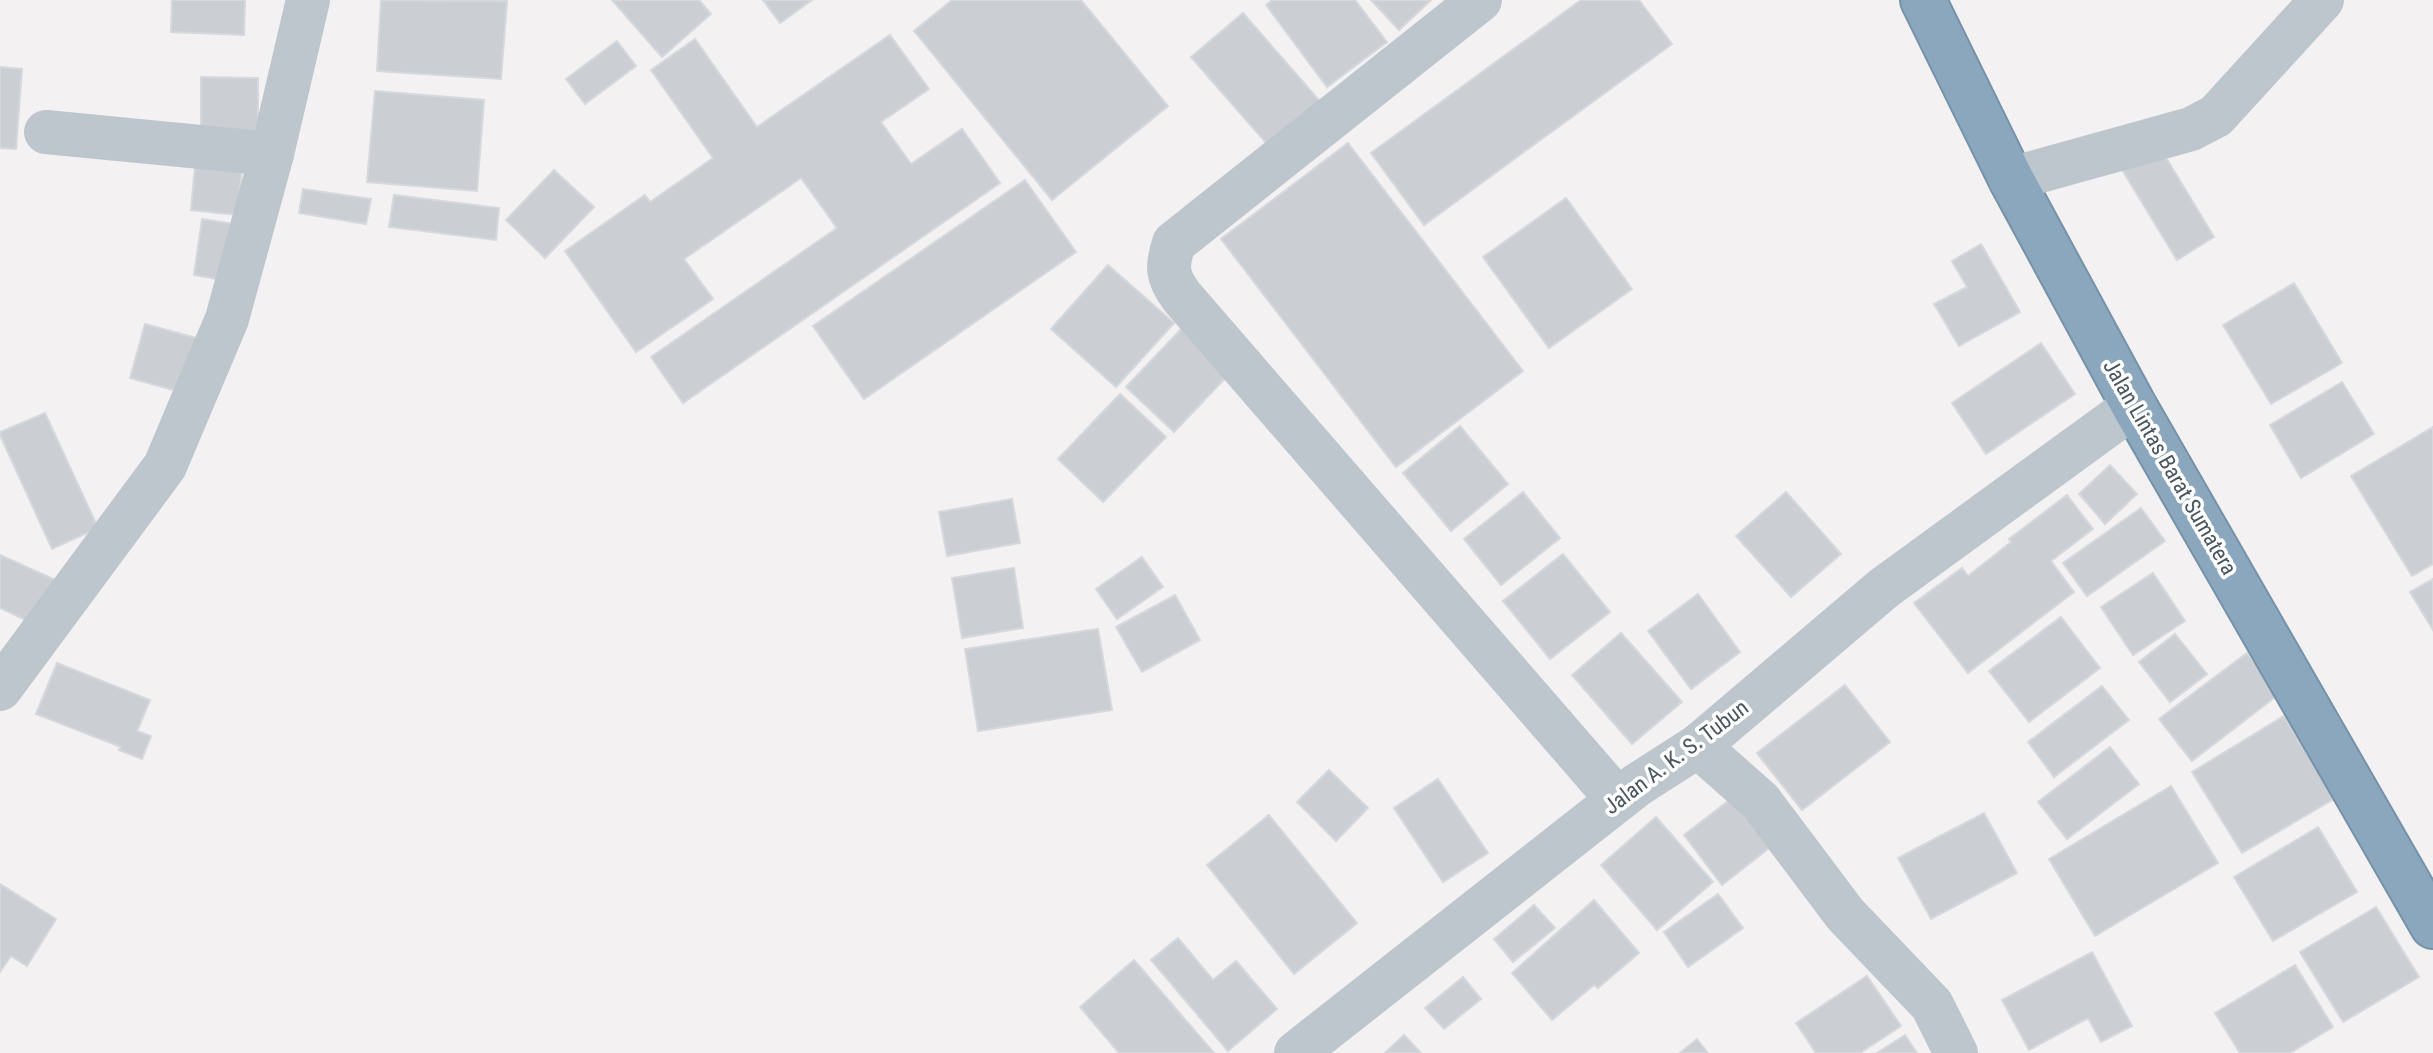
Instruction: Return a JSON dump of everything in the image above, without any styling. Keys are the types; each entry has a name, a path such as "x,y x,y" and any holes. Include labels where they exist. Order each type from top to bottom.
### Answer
{"highway":[{"name":"Jalan Lintas Barat Sumatera","path":"1923,0 2011,179 2134,406 2433,926"}],"street":[{"path":"0,689 165,466 227,319 272,154 308,0"},
{"path":"1480,0 1174,243 1168,263 1172,284 1182,297 1618,800"},
{"path":"2011,179 2191,129 2216,116 2322,0"},
{"path":"46,132 272,154"},
{"name":"Jalan A. K. S. Tubun","path":"1306,1050 1618,800 1698,746 1884,588 2134,406"},
{"path":"1698,746 1760,801 1845,914 1932,1005 1956,1053"}],"building":[{"path":"172,0 245,0 244,35 171,32"},
{"path":"381,0 507,1 501,79 377,71"},
{"path":"612,0 699,0 711,14 662,57"},
{"path":"763,0 812,0 780,23"},
{"path":"952,0 1081,0 1168,106 1052,200 914,31"},
{"path":"1272,0 1355,0 1387,42 1327,87 1266,5"},
{"path":"1371,0 1431,0 1399,30"},
{"path":"1581,0 1639,0 1672,44 1424,225 1371,153"},
{"path":"1243,13 1325,107 1273,151 1191,57"},
{"path":"890,35 929,89 881,122 911,164 962,129 1000,183 683,403 651,357 837,228 801,178 684,259 713,299 636,352 565,251 645,195 650,202 713,158 651,70 695,39 757,127"},
{"path":"617,41 636,66 585,104 566,79"},
{"path":"0,67 22,69 16,149 0,148"},
{"path":"201,77 258,78 258,132 201,131"},
{"path":"375,91 484,100 477,191 367,182"},
{"path":"1348,143 1523,371 1396,467 1221,239"},
{"path":"2159,146 2214,237 2177,260 2121,168"},
{"path":"196,155 243,160 237,215 191,210"},
{"path":"554,170 594,207 545,258 506,220"},
{"path":"1025,180 1076,252 864,399 813,326"},
{"path":"303,189 371,199 366,224 299,213"},
{"path":"394,195 499,208 496,240 389,227"},
{"path":"1566,198 1632,289 1549,348 1483,257"},
{"path":"202,219 242,225 234,282 194,275"},
{"path":"1981,244 2020,312 1959,346 1934,304 1967,287 1952,261"},
{"path":"1108,265 1174,323 1116,387 1051,329"},
{"path":"2294,283 2342,363 2271,404 2223,325"},
{"path":"145,324 200,339 184,393 130,378"},
{"path":"1185,325 1233,370 1174,432 1126,387"},
{"path":"2041,343 2075,394 1986,454 1952,403"},
{"path":"2342,382 2374,434 2301,478 2270,425"},
{"path":"1120,394 1166,437 1103,502 1058,459"},
{"path":"45,413 98,528 52,549 0,435 0,432"},
{"path":"1460,426 1508,484 1451,531 1403,473"},
{"path":"2433,427 2433,564 2412,576 2351,476"},
{"path":"2110,465 2137,494 2105,524 2079,494"},
{"path":"1523,492 1560,538 1501,585 1464,539"},
{"path":"1786,492 1841,554 1791,597 1736,536"},
{"path":"2067,495 2093,529 2051,561 2074,592 1968,673 1914,603 1962,568 1968,576 2011,542 2009,539"},
{"path":"1012,499 1020,543 947,556 939,512"},
{"path":"2141,508 2165,541 2087,596 2063,563"},
{"path":"1563,554 1610,612 1550,659 1503,601"},
{"path":"0,555 60,582 40,627 0,608"},
{"path":"1142,557 1163,587 1117,619 1096,589"},
{"path":"1014,568 1023,628 962,638 952,578"},
{"path":"2153,573 2185,621 2133,655 2101,607"},
{"path":"2433,579 2433,630 2410,592"},
{"path":"1698,594 1740,652 1691,689 1648,631"},
{"path":"1175,595 1200,640 1142,672 1116,627"},
{"path":"2061,617 2100,668 2029,722 1989,671"},
{"path":"1098,629 1112,710 978,731 965,649"},
{"path":"1621,633 1682,702 1632,744 1572,675"},
{"path":"2175,634 2207,674 2170,702 2139,662"},
{"path":"2247,653 2279,694 2192,761 2159,719"},
{"path":"57,663 150,700 137,731 151,736 142,759 119,750 121,747 36,714"},
{"path":"1845,685 1890,742 1802,810 1757,753"},
{"path":"2102,686 2129,720 2054,777 2028,742"},
{"path":"2284,716 2334,799 2242,853 2192,772"},
{"path":"2110,747 2139,784 2067,839 2038,802"},
{"path":"1329,770 1368,808 1336,841 1297,802"},
{"path":"1438,779 1488,853 1443,882 1394,808"},
{"path":"2171,786 2218,863 2095,936 2049,859"},
{"path":"1731,799 1769,848 1722,885 1684,835"},
{"path":"1984,813 2017,873 1931,919 1898,858"},
{"path":"1269,815 1357,923 1294,974 1207,865"},
{"path":"1656,817 1713,882 1657,930 1601,865"},
{"path":"2318,827 2357,892 2273,941 2234,877"},
{"path":"0,884 56,919 27,966 11,956 0,972"},
{"path":"1718,894 1743,928 1688,967 1664,932"},
{"path":"1594,900 1639,953 1598,988 1594,985 1552,1020 1512,973"},
{"path":"1534,905 1555,928 1513,962 1494,939"},
{"path":"2376,907 2419,977 2343,1022 2300,952"},
{"path":"1178,938 1213,980 1236,961 1277,1009 1228,1051 1151,960"},
{"path":"2092,952 2132,1026 2101,1042 2088,1018 2029,1050 2002,1000"},
{"path":"1134,960 1214,1053 1119,1053 1080,1007"},
{"path":"2295,965 2333,1027 2290,1053 2240,1053 2215,1013"},
{"path":"1867,976 1901,1026 1860,1053 1816,1053 1796,1023"},
{"path":"1463,977 1481,999 1444,1029 1425,1008"},
{"path":"1404,1035 1421,1053 1385,1053"},
{"path":"1905,1035 1917,1053 1877,1053"},
{"path":"1697,1039 1708,1053 1680,1053"}]}
